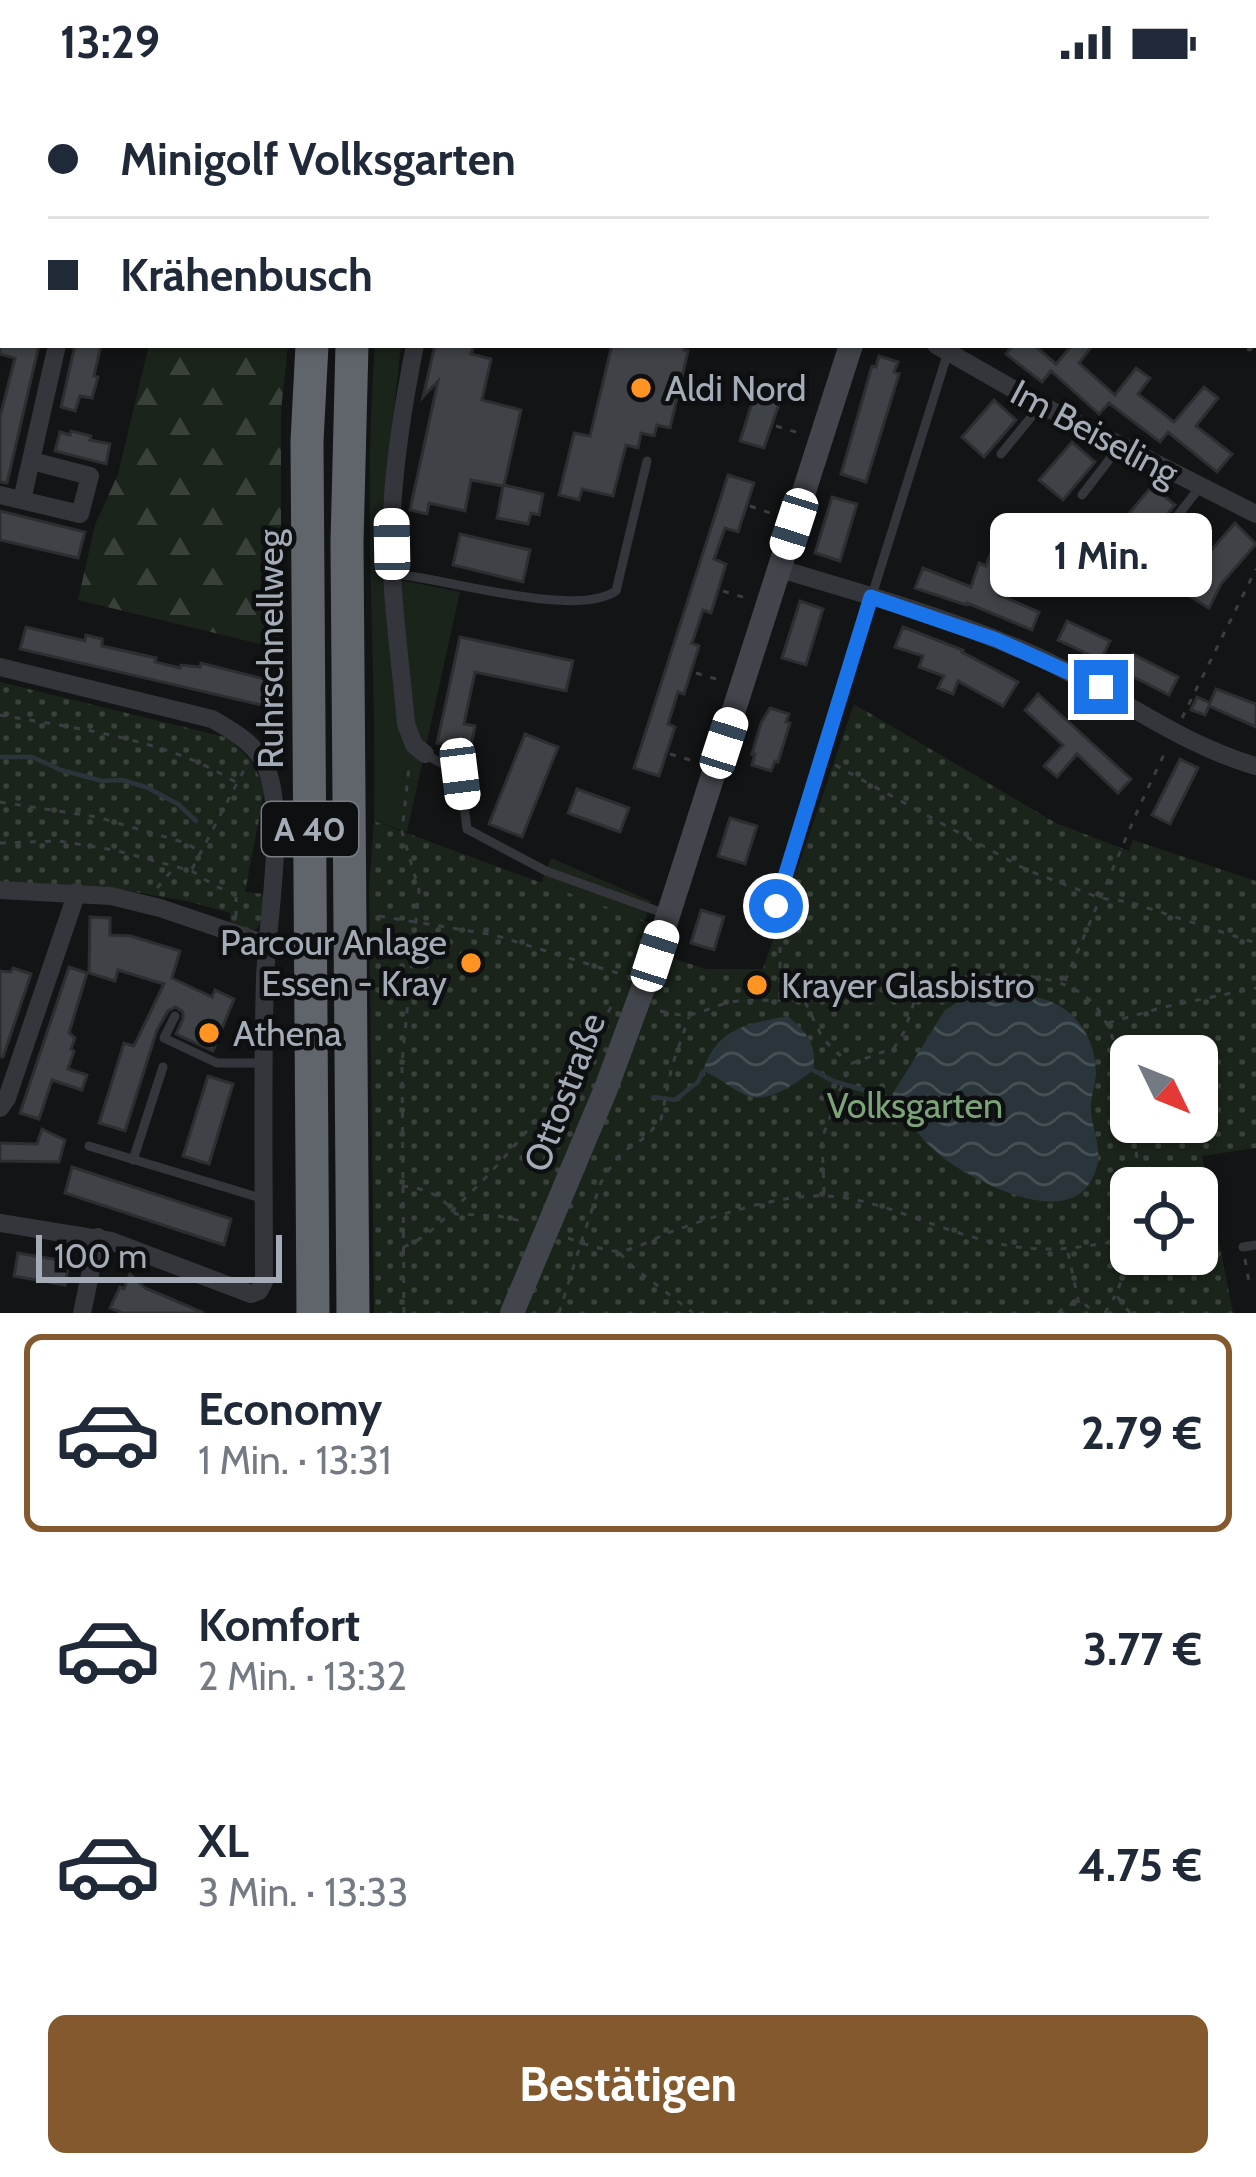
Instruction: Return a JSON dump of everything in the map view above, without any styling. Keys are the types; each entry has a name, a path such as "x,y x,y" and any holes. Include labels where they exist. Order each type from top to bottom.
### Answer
{"highway":[{"name":"Ruhrschnellweg","path":"312,348 307,441 313,1313"},
{"name":"A 40","path":"352,348 347,565 352,1313"}],"street":[{"path":"22,500 55,348"},
{"path":"414,348 403,405 392,514 406,724 420,749"},
{"name":"Ottostraße","path":"512,1313 605,1091 629,996 668,914 780,568 841,348"},
{"name":"Im Beiseling","path":"942,349 1040,405 1256,514"},
{"path":"0,495 80,514 90,476 32,461"},
{"path":"780,568 960,626 1033,655 1101,687 1174,733 1256,766"},
{"path":"0,667 212,719 255,750 266,768 277,818 266,944 264,1282 260,1291 251,1294 98,1237 0,1223"},
{"path":"0,890 77,892 141,902 266,944"},
{"path":"0,1108 77,892"},
{"path":"82,1313 98,1237"}],"lane":[{"path":"776,906 942,349"},
{"path":"1001,454 1040,405"},
{"path":"1082,495 1120,446"},
{"path":"393,574 556,602 604,599 616,591 646,460"},
{"path":"1160,538 1200,487"},
{"path":"420,749 460,774 467,830 545,871 668,914"},
{"path":"176,1016 164,1038 217,1063 262,1063"},
{"path":"133,1160 163,1067"},
{"path":"89,1146 264,1198"},
{"path":"1243,1246 1256,1245"}],"path":[{"path":"1247,349 1252,348"},
{"path":"776,426 803,434"},
{"path":"750,506 778,515"},
{"path":"1064,983 1140,805 1256,569"},
{"path":"722,591 751,600"},
{"path":"696,673 724,682"},
{"path":"0,715 132,740 182,756 237,783 192,871"},
{"path":"404,1313 402,1062 419,890 402,825 420,749"},
{"path":"670,754 698,763"},
{"path":"822,758 1027,870 1100,898 1129,902 1256,943"},
{"path":"0,802 97,817 186,843 200,852"},
{"path":"0,843 43,841 114,850 192,871 245,898"},
{"path":"141,902 175,866"},
{"path":"776,906 784,919 780,1000"},
{"path":"379,916 494,934 627,976"},
{"path":"403,1247 453,1210 513,1148 629,996 652,1008 689,1016 724,1003 804,1000 955,976 1003,975 1064,983 1093,1002 1110,1036"},
{"path":"824,1195 822,1138 850,1064 894,1048 921,982"},
{"path":"1106,1023 1256,988"},
{"path":"804,1000 823,1039 850,1064"},
{"path":"559,1313 602,1182 622,1152 656,1127 689,1016"},
{"path":"402,1186 438,1195 460,1215 522,1220 620,1252 736,1210 824,1195 1005,1245 1067,1250 1110,1242"},
{"path":"1243,1246 1250,1287"},
{"path":"1067,1250 1079,1304"},
{"path":"620,1252 693,1313"},
{"path":"1105,1313 1123,1275"},
{"path":"1116,1295 1130,1313"},
{"path":"1058,1313 1067,1304 1086,1305 1094,1313"}],"green space":[{"path":"148,348 288,348 281,411 281,649 78,600 95,525 118,474"},
{"path":"375,348 401,348 384,499 381,553 385,577 460,592 407,832 374,821 371,404"},
{"path":"0,682 229,738 251,761 265,788 245,892 265,894 264,915 257,928 230,926 230,913 191,902 108,887 0,884"},
{"name":"Volksgarten","path":"854,704 1056,823 1129,851 1133,840 1256,881 1256,1148 1202,1156 1204,1167 1110,1167 1110,1275 1218,1275 1218,1237 1233,1313 374,1313 369,888 374,821 650,923 656,953 706,969 763,969"},
{"path":"551,858 651,901 645,921 541,883"}],"water":[{"path":"1013,993 1067,1011 1087,1035 1094,1054 1091,1114 1098,1162 1089,1184 1076,1196 1059,1201 1019,1196 960,1169 930,1147 890,1098 945,1010 962,1000"},
{"path":"788,1016 809,1039 814,1060 813,1070 791,1086 756,1098 703,1071 726,1036 747,1025"}],"building":[{"path":"0,348 38,348 7,483 0,482 0,417 15,358 0,354"},
{"path":"74,348 100,348 92,398 80,396 75,411 61,407"},
{"path":"434,348 473,348 471,354 491,359 482,400 521,410 504,485 543,494 539,515 531,513 528,524 497,518 503,486 471,480 465,511 429,503 427,514 410,510 438,381 423,397"},
{"name":"Aldi Nord","path":"611,348 688,351 670,428 657,425 654,436 641,433 638,448 626,445 613,496 582,489 579,500 559,495 574,433 590,436"},
{"path":"1011,348 1037,348 1056,364 1069,348 1091,348 1079,363 1115,395 1136,368 1150,378 1138,394 1174,422 1204,387 1218,398 1196,426 1232,454 1217,472 1168,432 1160,442 1109,403 1099,414 1051,371 1042,382 1006,354"},
{"path":"879,356 898,362 894,372 899,374 866,482 841,474"},
{"path":"755,393 780,401 764,448 740,441"},
{"path":"994,400 1016,420 984,457 962,437"},
{"path":"71,431 110,444 106,464 55,451 60,432 70,435"},
{"path":"1072,442 1095,462 1063,500 1039,480"},
{"path":"728,475 754,483 738,532 725,528 714,559 726,564 711,613 703,610 692,643 699,646 684,694 678,692 668,724 675,727 659,776 634,768"},
{"path":"1152,486 1175,505 1148,537 1155,546 1165,545 1157,562 1123,544 1132,532 1121,523"},
{"path":"832,497 857,504 840,561 815,553"},
{"path":"0,511 85,532 78,558 0,540"},
{"path":"1235,523 1256,544 1221,584 1209,608 1191,597 1207,567 1201,562"},
{"path":"460,534 530,550 523,582 453,565"},
{"path":"990,555 1005,561 1001,571 1007,574 999,595 1039,612 1032,630 915,588 923,568 971,587 979,563 986,566"},
{"path":"800,601 823,609 806,665 782,658"},
{"path":"1067,621 1110,641 1101,660 1058,640"},
{"path":"26,627 85,641 86,635 102,639 102,646 180,668 200,667 201,663 272,681 266,706 20,649"},
{"path":"903,627 963,650 1018,682 1003,706 958,681 953,694 938,688 944,676 919,667 923,656 895,647"},
{"path":"460,637 573,661 566,691 475,672 464,724 475,726 470,750 437,743"},
{"path":"1133,654 1178,677 1169,695 1124,672"},
{"path":"1216,689 1256,704 1256,727 1209,706 1205,715 1191,710 1197,697 1210,703"},
{"path":"1038,694 1131,779 1118,793 1077,754 1057,777 1044,766 1063,745 1025,710"},
{"path":"770,708 789,714 786,722 790,723 771,771 752,765 761,723"},
{"path":"525,734 558,747 522,837 489,824"},
{"path":"1180,759 1198,768 1170,824 1152,815"},
{"path":"577,789 629,808 620,832 568,813"},
{"path":"730,818 757,826 745,864 718,856"},
{"path":"701,910 724,917 714,950 691,943"},
{"path":"90,917 110,918 110,935 131,936 180,951 172,978 212,997 215,990 234,999 213,1051 176,1034 183,1012 176,1007 168,1011 157,1030 125,1131 99,1123 124,1043 134,1046 164,984 118,970 115,981 89,973"},
{"path":"69,967 87,973 69,1033 75,1038 68,1069 87,1075 82,1090 52,1080 39,1119 20,1113"},
{"path":"13,968 31,974 0,1057 0,971"},
{"path":"208,1076 233,1084 209,1164 183,1156"},
{"path":"42,1129 65,1140 59,1162 0,1161 0,1143 37,1144"},
{"path":"72,1167 231,1219 224,1245 65,1193"},
{"path":"18,1253 69,1262 65,1285 14,1276"},
{"path":"130,1274 145,1288 204,1313 122,1313 110,1308"}],"waterway":[{"path":"0,757 32,757 102,781 122,780 146,787 178,804 196,821"},
{"path":"813,1070 890,1098"},
{"path":"654,1097 675,1100 698,1082 703,1071"}],"place":[{"name":"Aldi Nord","path":"641,388"},
{"name":"Parcour Anlage Essen - Kray","path":"471,963"},
{"name":"Krayer Glasbistro","path":"757,985"},
{"name":"Athena","path":"209,1033"}],"route":[{"path":"776,906 871,597 997,640 1101,687"}]}
